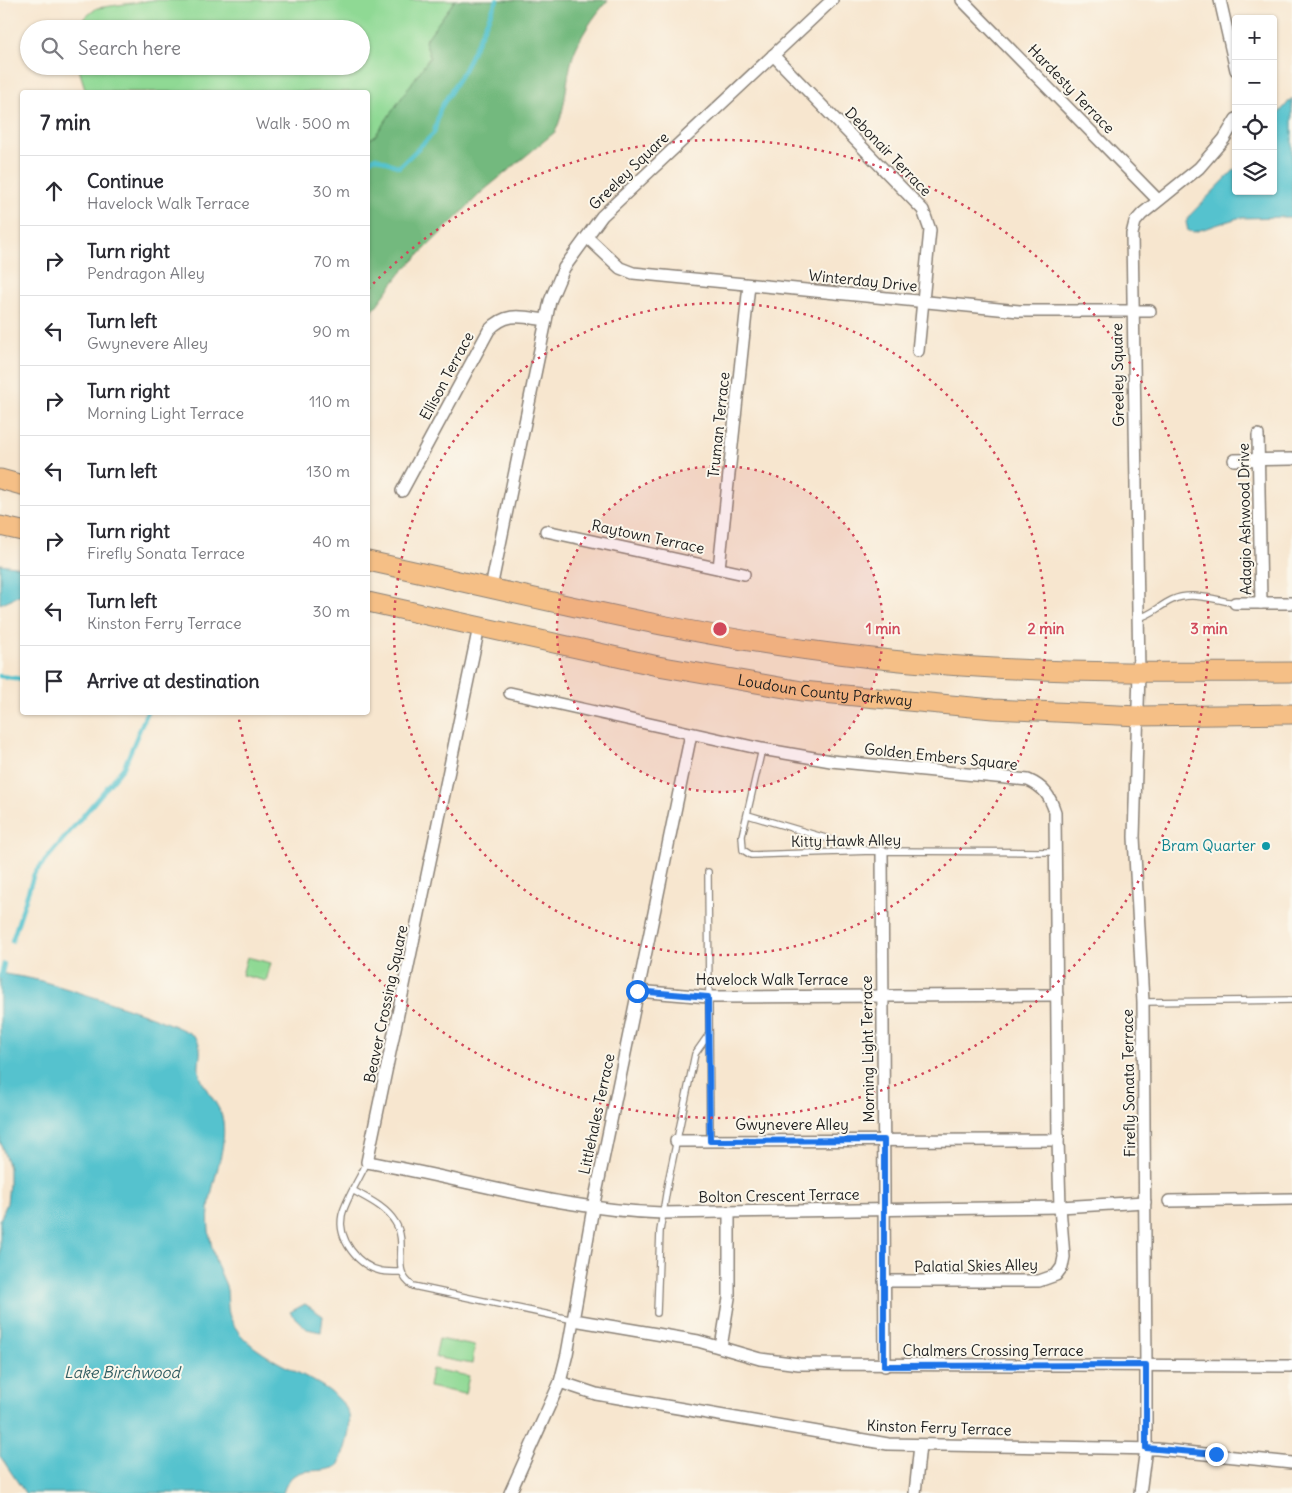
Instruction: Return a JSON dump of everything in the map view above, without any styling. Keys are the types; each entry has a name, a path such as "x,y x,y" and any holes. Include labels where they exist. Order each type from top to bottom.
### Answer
{"main road":[{"path":"0,479 20,484"},
{"path":"0,526 20,531"},
{"path":"370,561 664,625 848,656 1021,670 1139,673 1292,672"},
{"name":"Loudoun County Parkway","path":"370,602 658,666 802,691 993,709 1138,716 1292,714"}],"street":[{"name":"Greeley Square","path":"491,588 546,320 556,284 602,216 832,0"},
{"name":"Hardesty Terrace","path":"962,0 1158,200"},
{"path":"1220,0 1234,60"},
{"name":"Debonair Terrace","path":"773,55 923,210 930,230 918,351"},
{"name":"Greeley Square","path":"1139,673 1132,234 1138,218 1199,168 1224,139 1232,126"},
{"name":"Winterday Drive","path":"587,237 620,268 633,273 1019,311 1150,311"},
{"name":"Truman Terrace","path":"719,568 749,285"},
{"name":"Ellison Terrace","path":"402,491 489,330 499,320 511,316 546,320"},
{"name":"Adagio Ashwood Drive","path":"1258,435 1261,603"},
{"path":"1234,460 1292,459"},
{"name":"Raytown Terrace","path":"546,531 744,574"},
{"path":"1235,603 1292,603"},
{"name":"Beaver Crossing Square","path":"368,1162 479,627"},
{"name":"Firefly Sonata Terrace","path":"1139,673 1134,837 1143,1002 1146,1365 1146,1448 1140,1493"},
{"name":"Golden Embers Square","path":"510,693 762,749 832,761 1028,780 1042,788 1052,803 1055,812 1054,852 1060,1207"},
{"name":"Littlehales Terrace","path":"510,1493 560,1382 574,1320 593,1208 637,991 692,734"},
{"name":"Morning Light Terrace","path":"877,852 884,1140 884,1366"},
{"name":"Havelock Walk Terrace","path":"637,991 708,997 881,994 1057,995"},
{"name":"Gwynevere Alley","path":"676,1141 1058,1140"},
{"path":"368,1162 593,1208"},
{"path":"1169,1201 1292,1199"},
{"name":"Bolton Crescent Terrace","path":"593,1208 662,1213 1060,1207 1145,1202"},
{"name":"Palatial Skies Alley","path":"884,1282 1050,1279 1062,1267 1064,1257 1060,1207"},
{"path":"720,1347 729,1298 729,1212"},
{"name":"Chalmers Crossing Terrace","path":"574,1320 720,1347 760,1359 799,1364 884,1366 1292,1366"},
{"name":"Kinston Ferry Terrace","path":"560,1382 596,1394 888,1444 1146,1448 1292,1463"},
{"path":"915,1493 920,1445"}],"lane":[{"path":"1138,618 1150,616 1179,598 1195,597 1235,603"},
{"name":"Kitty Hawk Alley","path":"762,749 742,843 743,850 752,855 877,852 1054,852"},
{"path":"748,815 877,852"},
{"path":"708,872 710,1141"},
{"path":"1143,1002 1292,1000"},
{"path":"657,1313 662,1213 695,1054 709,1034"},
{"path":"368,1162 342,1217 344,1236 357,1258 372,1268 380,1271 400,1272"},
{"path":"354,1190 384,1210 395,1222 402,1243 400,1272 405,1281 420,1288 574,1320"}],"green space":[{"path":"153,0 455,0 425,41 430,57 375,136 370,139 370,90 85,90 81,75 370,75 370,20 82,20 97,8"},
{"path":"455,0 608,0 579,41 570,65 562,114 555,132 483,191 400,274 370,314 370,139 375,136 430,57 425,41"},
{"path":"247,957 271,963 266,981 242,975"},
{"path":"439,1339 475,1346 472,1364 435,1357"},
{"path":"432,1369 469,1376 465,1394 429,1387"}],"water":[{"path":"1292,98 1292,217 1238,218 1194,232 1188,231 1186,222 1190,215 1232,172 1232,195 1277,195 1277,115"},
{"path":"0,564 20,567 20,595 0,604"},
{"name":"Lake Birchwood","path":"0,973 31,978 123,1007 170,1024 196,1038 200,1046 199,1071 201,1078 223,1121 223,1144 210,1199 209,1223 214,1256 227,1290 230,1317 240,1334 255,1348 328,1390 341,1402 349,1415 350,1421 345,1448 338,1466 330,1469 299,1473 293,1476 287,1483 283,1493 25,1493 0,1456 0,1220 7,1203 9,1168 0,1141"},
{"path":"305,1304 323,1316 321,1332 307,1329 290,1312"}],"waterway":[{"path":"370,161 375,157 399,167 434,133 440,109 464,70 497,0"},
{"path":"0,676 20,679"},
{"path":"12,941 34,874 124,767 146,715"},
{"path":"1,977 4,964"}],"place":[{"name":"Bram Quarter","path":"1266,846"}],"route":[{"path":"637,991 708,997 710,1141 884,1140 884,1366 1146,1365 1146,1448 1216,1454"}]}
